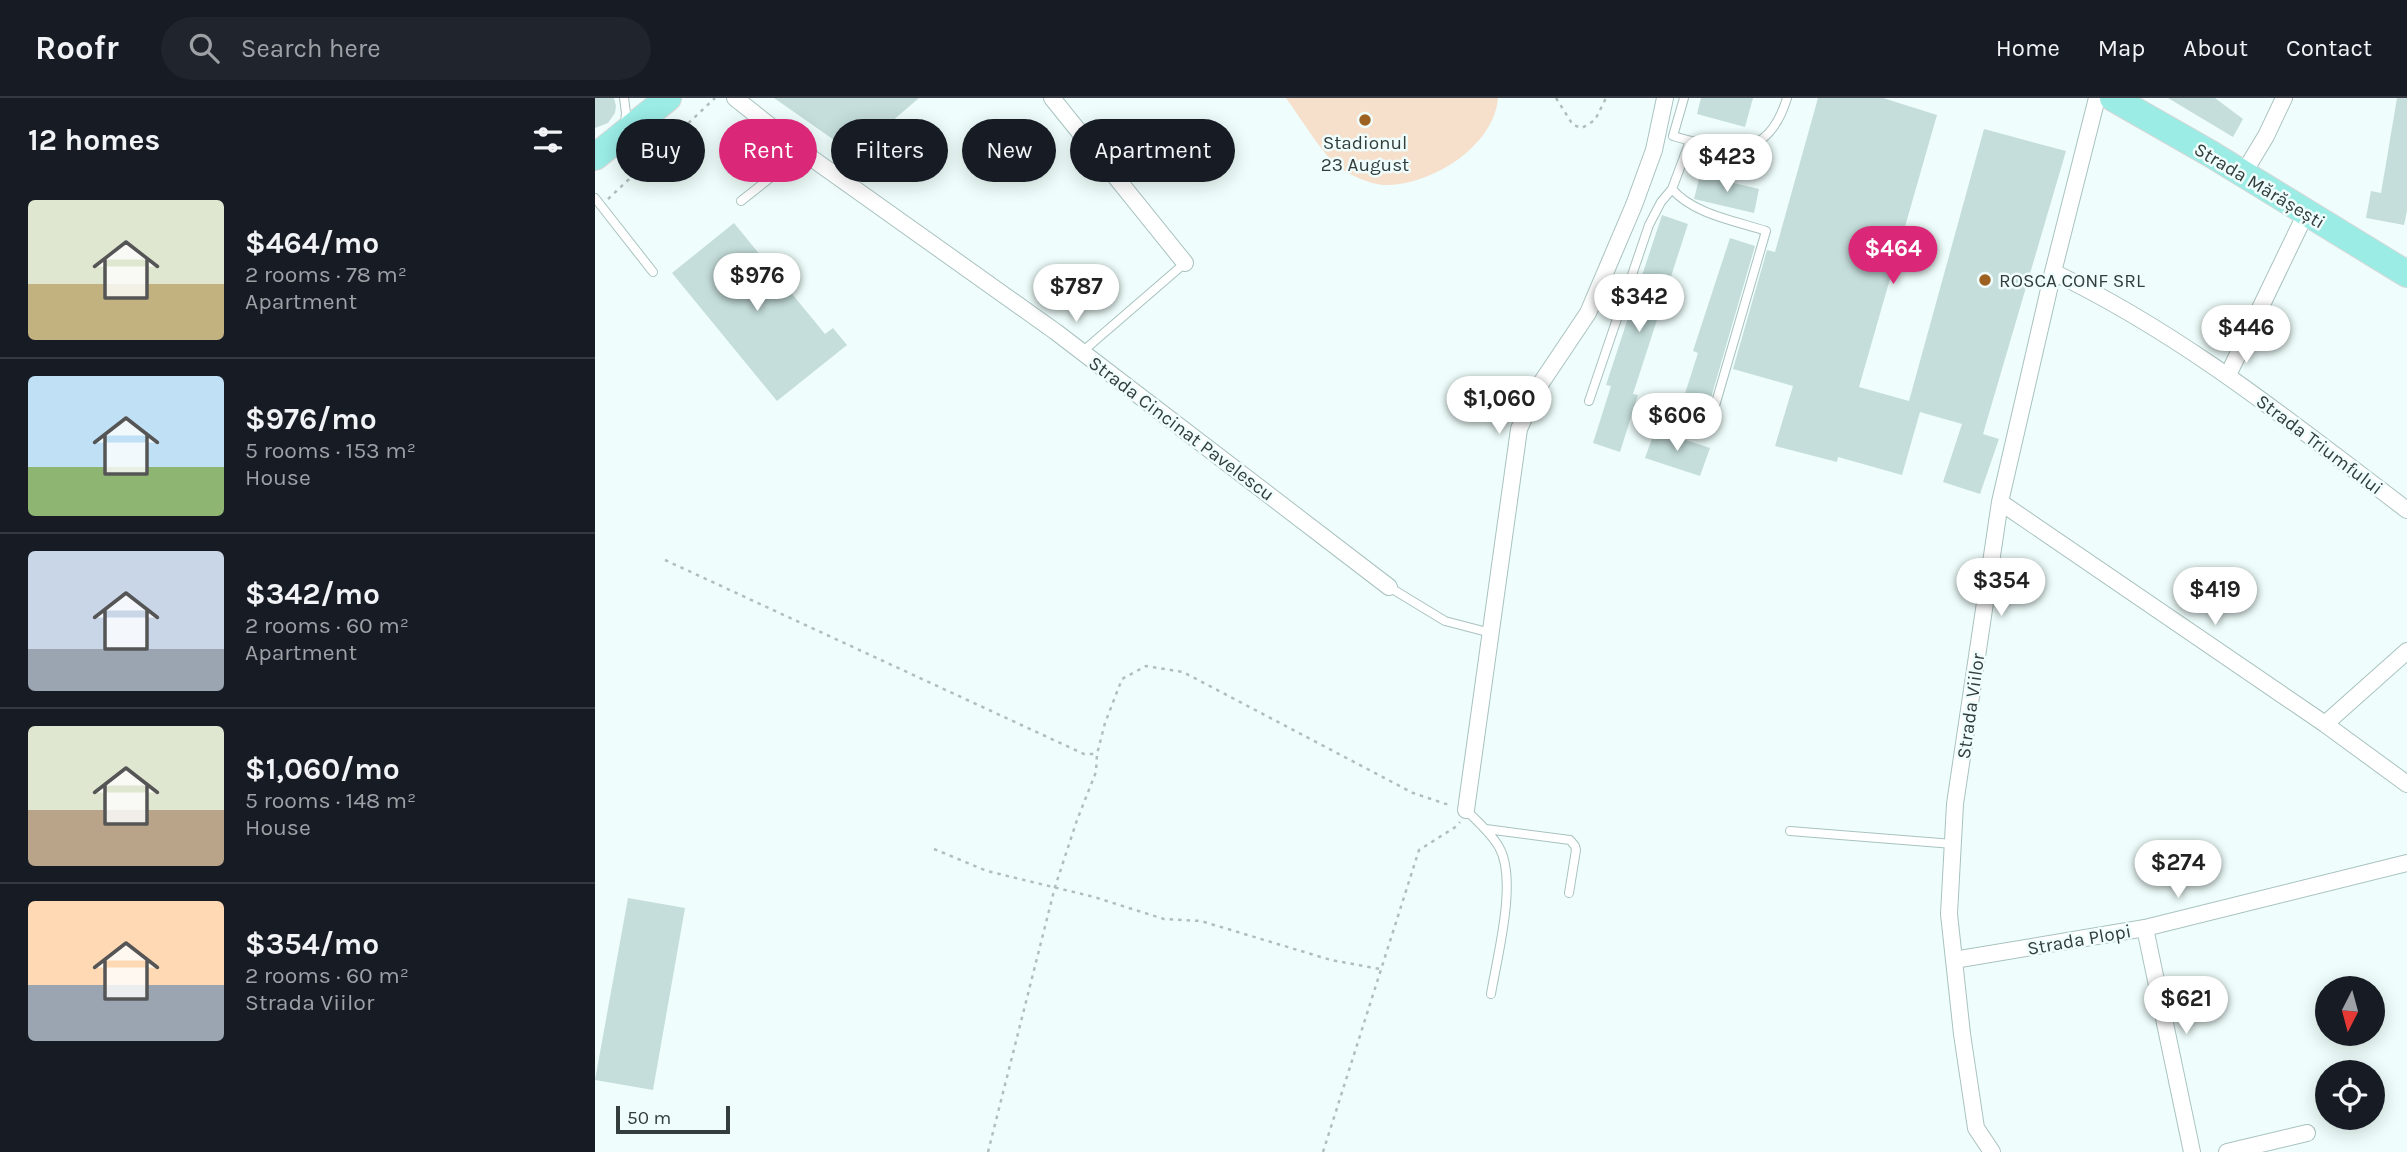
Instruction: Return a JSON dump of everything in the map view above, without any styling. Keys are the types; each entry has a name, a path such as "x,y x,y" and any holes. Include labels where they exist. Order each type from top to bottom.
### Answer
{"main road":[{"name":"Strada Mărășești","path":"2113,98 2407,274"},
{"path":"639,119 658,102"},
{"path":"595,157 616,140"}],"street":[{"name":"Strada Cincinat Pavelescu","path":"735,98 761,119"},
{"path":"1052,98 1185,263"},
{"path":"1466,810 1519,429 1537,389 1588,313 1666,134 1665,98"},
{"name":"Strada Viilor","path":"1992,1152 1976,1128 1949,914 1955,804 2000,502 2053,272 2097,98"},
{"path":"2243,174 2266,136 2284,98"},
{"name":"Strada Cincinat Pavelescu","path":"817,162 1083,352 1389,587"},
{"path":"2228,374 2306,213"},
{"name":"Strada Triumfului","path":"2053,272 2144,320 2228,374 2407,510"},
{"path":"2000,502 2325,724 2407,784"},
{"path":"2325,724 2407,651"},
{"name":"Strada Plopi","path":"1954,960 2145,928 2407,863"},
{"path":"2145,928 2192,1152"},
{"path":"2227,1152 2307,1133"}],"lane":[{"path":"624,98 625,119"},
{"path":"1684,98 1666,134 1734,148 1753,144 1767,137 1781,117 1787,98"},
{"path":"1589,401 1649,225 1661,202 1672,189 1690,141"},
{"path":"741,201 765,182"},
{"path":"1639,416 1647,402 1710,423 1766,232 1694,206 1679,198 1672,189"},
{"path":"598,201 653,272"},
{"path":"1083,352 1185,263"},
{"path":"1389,587 1445,621 1491,634"},
{"path":"1466,810 1486,829 1500,848 1506,866 1507,894 1491,994"},
{"path":"1486,829 1570,840 1576,850 1569,893"},
{"path":"1790,831 1953,844"}],"path":[{"path":"598,201 715,98"},
{"path":"1556,98 1573,125 1583,128 1595,120 1606,98"},
{"path":"666,560 1084,754 1097,754"},
{"path":"988,1152 1055,887 1096,772 1097,754 1105,723 1122,679 1146,666 1183,672 1413,793 1466,810 1457,826 1419,850 1323,1152"},
{"path":"934,849 987,871 1055,887 1164,919 1201,921 1331,960 1380,969"}],"shaded area":[{"path":"1286,98 1498,98 1494,115 1485,132 1458,159 1424,178 1382,185 1355,176 1332,162"}],"building":[{"path":"595,98 614,98 616,106 608,123 595,128"},
{"path":"774,98 919,98 895,119 831,119 831,138 817,128 817,119 804,119"},
{"path":"1701,98 1753,98 1745,127 1697,114"},
{"path":"1818,98 1883,98 1937,115 1859,387 1909,401 1984,129 2066,151 1983,434 1999,439 1980,494 1943,482 1962,424 1920,412 1902,475 1838,457 1837,462 1775,446 1793,386 1733,369 1767,250 1775,252"},
{"path":"2168,98 2215,98 2243,119 2233,137"},
{"path":"2397,98 2407,98 2407,211 2404,225 2366,218 2371,191 2381,193"},
{"path":"1700,175 1759,189 1754,213 1694,199"},
{"path":"1662,215 1688,224 1633,394 1638,395 1620,452 1593,443 1611,386 1606,385"},
{"path":"734,223 825,334 833,328 847,345 777,401 672,273"},
{"path":"1730,238 1755,246 1706,415 1681,406 1698,353 1693,351"},
{"path":"1655,430 1710,448 1700,476 1645,458"},
{"path":"628,898 685,908 653,1090 595,1080"}],"place":[{"name":"Stadionul 23 August","path":"1365,120"},
{"name":"ROSCA CONF SRL","path":"1985,280"}]}
